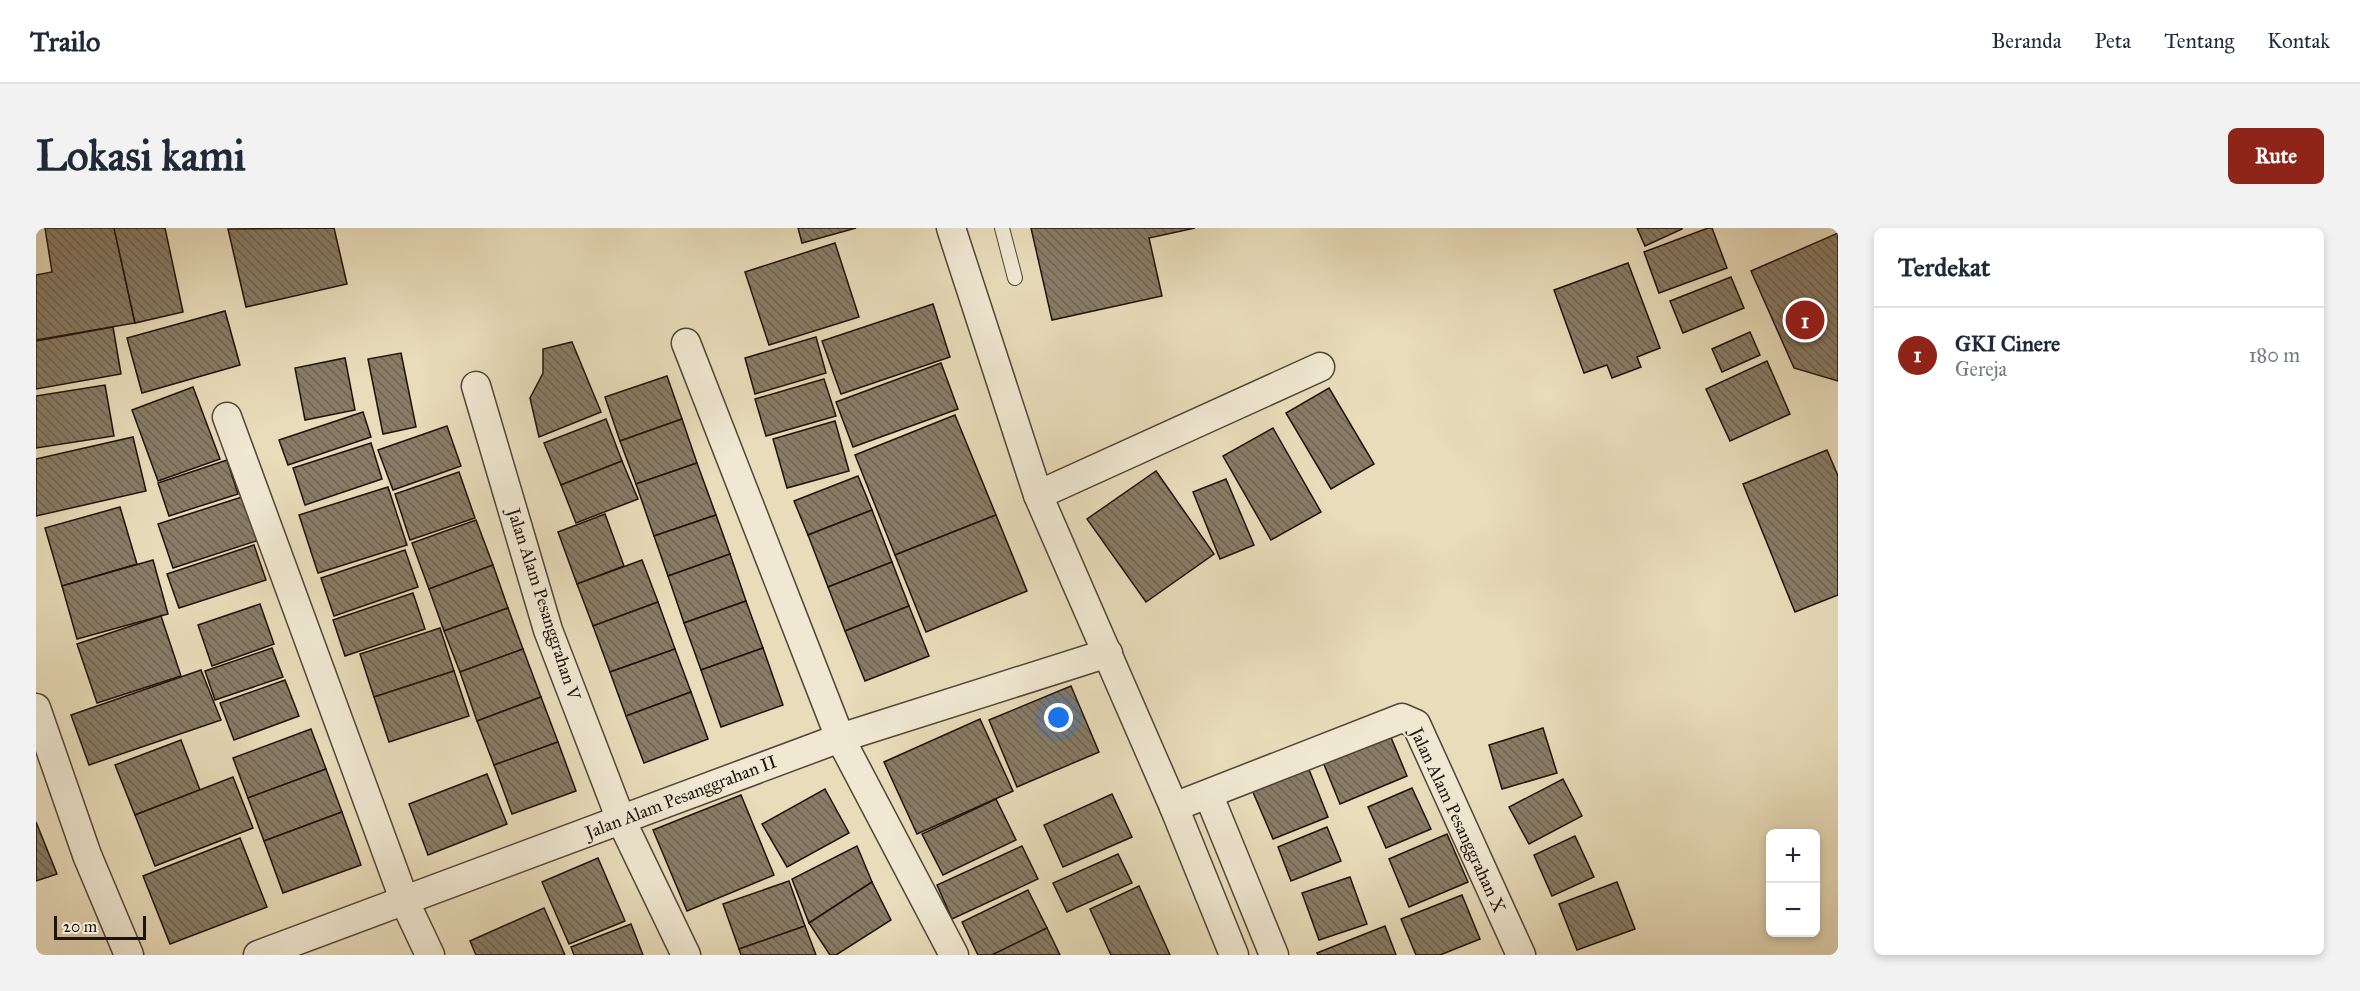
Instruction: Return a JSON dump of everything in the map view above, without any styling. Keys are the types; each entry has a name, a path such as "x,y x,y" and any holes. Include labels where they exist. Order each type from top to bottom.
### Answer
{"street":[{"path":"951,228 1038,495 1174,807 1234,955"},
{"path":"686,343 840,738 954,955"},
{"path":"1038,495 1320,367"},
{"name":"Jalan Alam Pesanggrahan V","path":"476,386 548,630 621,820 686,955"},
{"path":"226,417 405,902 430,955"},
{"name":"Jalan Alam Pesanggrahan II","path":"258,955 840,738 1108,653"},
{"path":"36,708 87,855 129,955"},
{"name":"Jalan Alam Pesanggrahan X","path":"1174,807 1209,796 1236,781 1402,718 1408,719 1416,724 1521,955"},
{"path":"1209,796 1274,955"}],"lane":[{"path":"1002,228 1015,278"}],"building":[{"path":"45,228 114,228 135,323 36,340 36,275 52,272"},
{"path":"114,228 165,228 183,312 135,323"},
{"path":"334,228 347,284 246,307 228,229"},
{"path":"798,228 856,228 802,243"},
{"path":"1031,228 1195,228 1149,238 1162,296 1052,320"},
{"path":"1637,228 1682,228 1682,229 1645,246"},
{"path":"1712,228 1727,268 1659,293 1644,252"},
{"path":"1838,233 1838,381 1794,368 1751,271"},
{"path":"835,243 859,317 769,345 745,272"},
{"path":"1628,263 1660,348 1637,357 1641,367 1612,378 1607,365 1584,373 1554,290"},
{"path":"1731,277 1744,308 1683,333 1670,301"},
{"path":"933,304 950,357 841,394 822,341"},
{"path":"225,311 240,365 142,393 127,338"},
{"path":"113,327 121,374 36,389 36,341"},
{"path":"1750,332 1760,355 1722,372 1712,349"},
{"path":"816,337 826,373 755,394 745,358"},
{"path":"572,342 601,412 539,437 530,398 543,373 543,349"},
{"path":"401,353 416,427 383,434 368,359"},
{"path":"345,358 355,410 305,420 295,368"},
{"path":"1767,361 1790,414 1730,441 1706,389"},
{"path":"941,363 958,409 853,447 836,402"},
{"path":"667,376 682,419 620,441 605,397"},
{"path":"824,379 836,416 766,436 755,399"},
{"path":"105,385 114,436 36,448 36,396"},
{"path":"193,387 220,459 158,481 132,410"},
{"path":"1329,388 1374,464 1331,489 1286,413"},
{"path":"363,412 371,437 288,465 279,440"},
{"path":"955,415 996,515 895,555 855,455"},
{"path":"606,419 622,461 561,485 544,443"},
{"path":"682,419 697,463 636,484 620,441"},
{"path":"835,421 849,471 787,488 773,439"},
{"path":"447,426 461,466 393,490 378,450"},
{"path":"1273,428 1321,512 1271,540 1223,456"},
{"path":"133,437 146,491 36,516 36,459"},
{"path":"371,443 382,479 305,505 293,468"},
{"path":"1827,450 1838,476 1838,595 1795,612 1743,484"},
{"path":"227,460 238,494 169,516 158,483"},
{"path":"622,461 638,499 576,523 561,485"},
{"path":"697,463 716,515 654,536 636,484"},
{"path":"1156,471 1214,554 1146,602 1087,519"},
{"path":"459,472 475,518 410,540 395,494"},
{"path":"858,476 872,510 808,535 794,501"},
{"path":"1226,479 1254,545 1220,559 1193,492"},
{"path":"388,487 407,545 318,573 299,515"},
{"path":"248,495 262,539 173,568 158,524"},
{"path":"120,507 137,564 62,586 45,528"},
{"path":"872,510 892,562 828,587 808,535"},
{"path":"605,514 624,566 577,584 558,532"},
{"path":"716,515 730,554 668,576 654,536"},
{"path":"996,515 1027,591 926,632 895,555"},
{"path":"476,520 493,565 429,589 412,543"},
{"path":"254,545 266,580 179,608 167,574"},
{"path":"405,550 418,587 334,616 321,578"},
{"path":"730,554 746,601 684,623 668,576"},
{"path":"153,560 168,614 77,639 62,586"},
{"path":"642,560 658,602 593,626 577,584"},
{"path":"892,562 909,606 845,631 828,587"},
{"path":"493,565 508,608 444,631 429,589"},
{"path":"413,593 425,629 345,656 333,620"},
{"path":"746,601 763,648 701,670 684,623"},
{"path":"658,602 675,649 610,672 593,626"},
{"path":"260,604 274,644 212,666 198,625"},
{"path":"909,606 929,656 865,681 845,631"},
{"path":"508,608 523,649 460,672 444,631"},
{"path":"161,616 181,676 97,703 77,644"},
{"path":"440,628 454,671 374,697 360,654"},
{"path":"272,648 283,677 215,700 205,671"},
{"path":"763,648 783,705 721,727 701,670"},
{"path":"523,649 541,697 477,721 460,672"},
{"path":"675,649 691,692 626,716 610,672"},
{"path":"201,670 221,720 89,765 71,715"},
{"path":"454,671 469,716 389,742 374,697"},
{"path":"285,680 299,716 234,740 220,703"},
{"path":"1071,686 1099,752 1017,787 989,720"},
{"path":"691,692 708,739 644,763 626,716"},
{"path":"541,697 558,742 494,765 477,721"},
{"path":"980,719 1013,791 917,834 884,762"},
{"path":"1543,728 1557,773 1502,789 1489,745"},
{"path":"311,729 326,769 248,798 233,758"},
{"path":"1390,735 1407,776 1340,804 1323,762"},
{"path":"181,740 200,790 135,815 115,765"},
{"path":"558,742 576,791 512,814 494,765"},
{"path":"1308,767 1328,817 1273,839 1252,790"},
{"path":"326,769 342,812 264,841 248,798"},
{"path":"487,774 507,824 428,855 409,804"},
{"path":"233,777 253,828 155,866 135,815"},
{"path":"1563,779 1582,816 1529,844 1509,807"},
{"path":"1412,788 1431,829 1386,848 1368,807"},
{"path":"825,789 849,833 787,867 762,824"},
{"path":"1112,794 1132,837 1063,867 1044,825"},
{"path":"741,795 774,875 687,911 653,830"},
{"path":"996,799 1016,840 943,875 922,834"},
{"path":"342,812 361,865 283,893 264,841"},
{"path":"36,822 57,874 36,881"},
{"path":"1327,827 1341,861 1291,881 1278,847"},
{"path":"1447,834 1468,882 1409,907 1389,859"},
{"path":"1575,836 1594,877 1552,896 1534,855"},
{"path":"240,838 267,907 170,944 143,876"},
{"path":"857,846 872,882 809,923 792,879"},
{"path":"1022,846 1038,879 952,919 937,885"},
{"path":"1118,854 1132,883 1067,912 1053,883"},
{"path":"598,858 625,921 569,944 542,882"},
{"path":"1350,877 1367,924 1319,940 1302,893"},
{"path":"789,881 805,926 739,949 723,904"},
{"path":"872,882 891,920 836,955 830,955 809,923"},
{"path":"1617,882 1635,929 1577,950 1559,904"},
{"path":"1139,886 1170,955 1111,955 1090,909"},
{"path":"1028,890 1047,928 992,955 978,955 962,922"},
{"path":"1462,895 1480,939 1440,955 1416,955 1401,919"},
{"path":"544,908 565,955 476,955 470,941"},
{"path":"631,924 643,955 574,955 571,947"},
{"path":"805,926 816,955 741,955 739,949"},
{"path":"1385,926 1396,955 1318,955 1317,953"},
{"path":"1047,928 1060,955 992,955"}],"place":[{"name":"GKI Cinere","path":"1805,320"}]}
